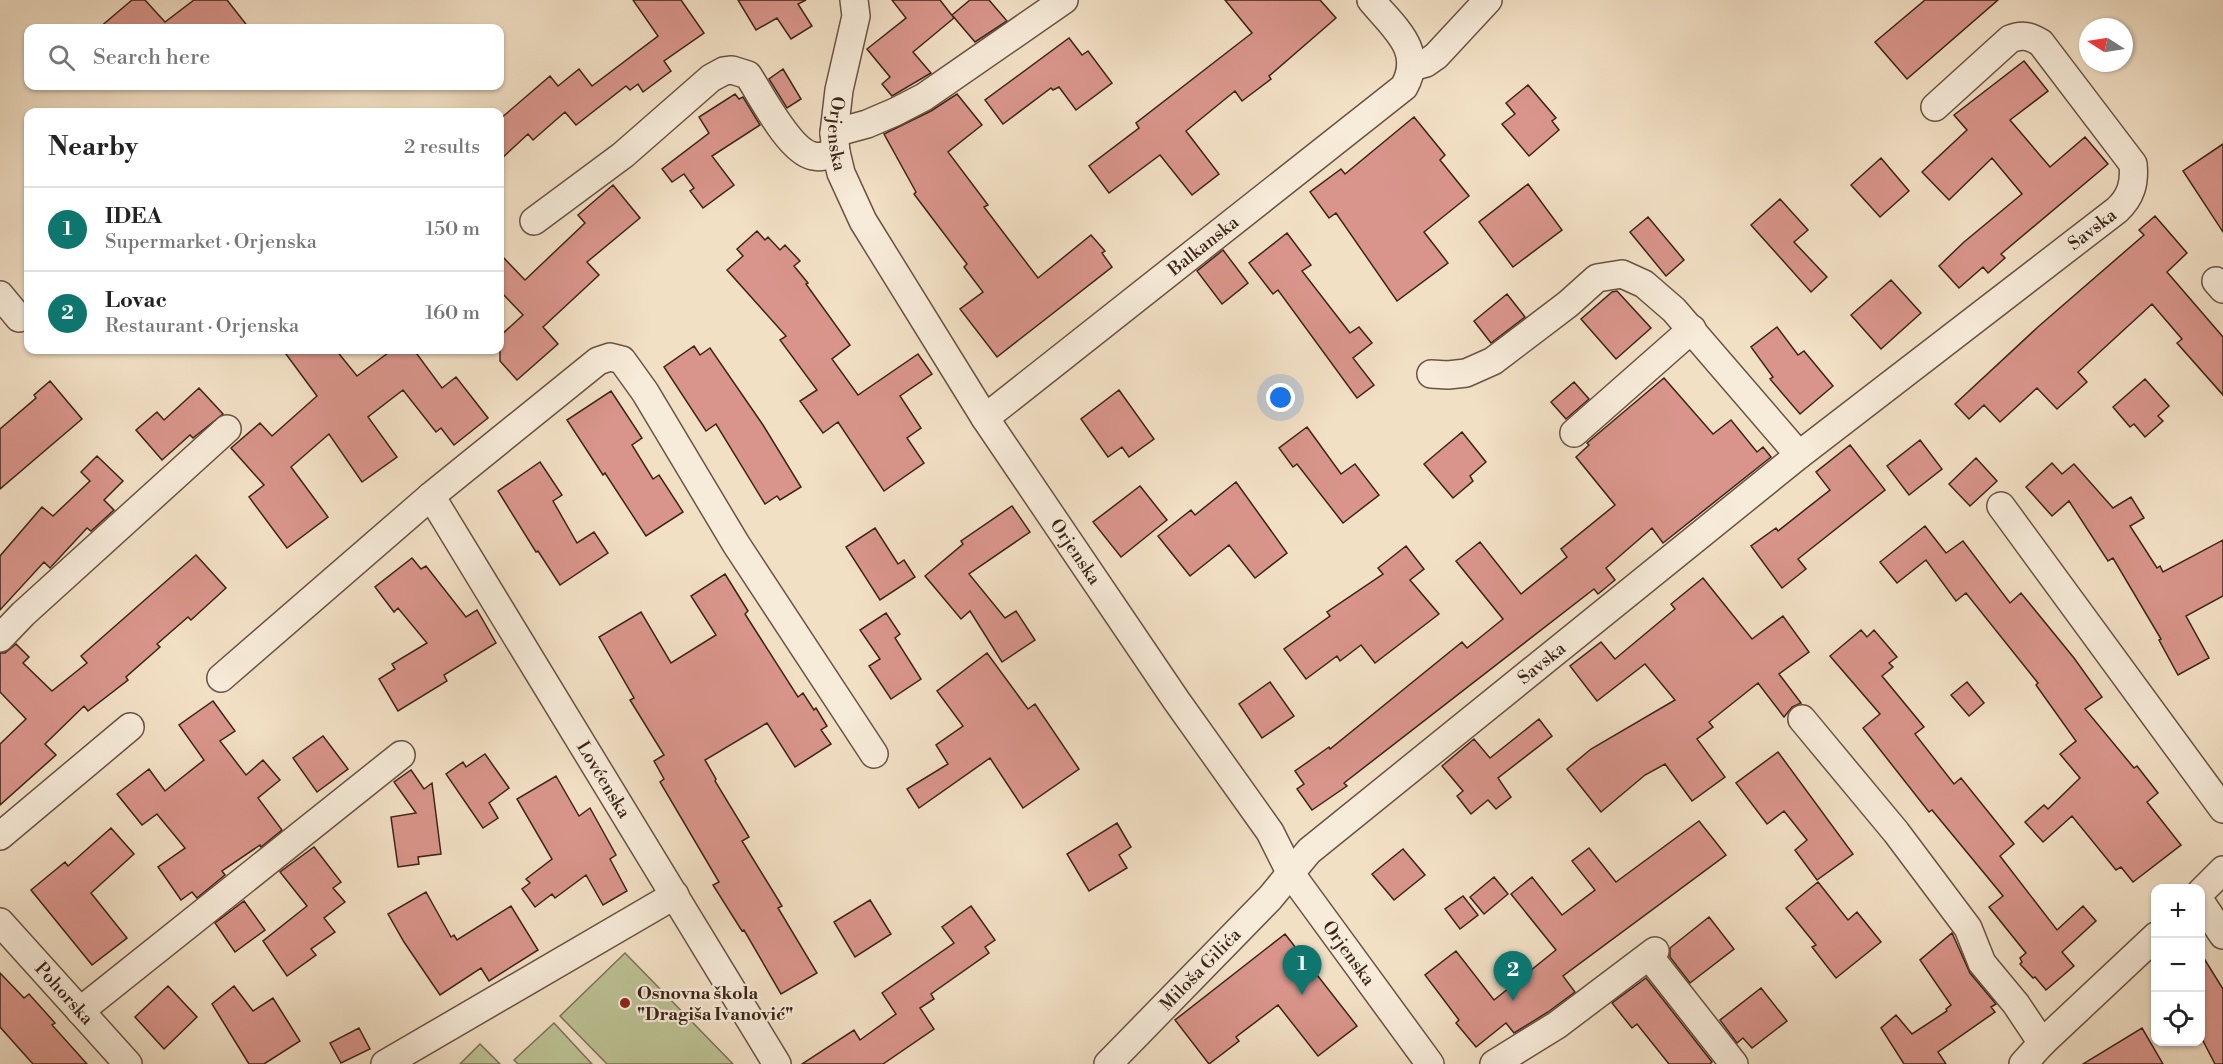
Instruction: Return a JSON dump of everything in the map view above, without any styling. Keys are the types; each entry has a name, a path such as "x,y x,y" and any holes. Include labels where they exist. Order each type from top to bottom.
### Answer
{"street":[{"path":"534,221 623,155 717,73 740,71 748,75 801,151 811,156 821,157 835,142 924,97 1064,0"},
{"path":"1371,0 1408,46 1412,67 1426,63 1436,56 1488,0"},
{"name":"Orjenska","path":"861,2 839,90 835,142 841,173 863,220 985,418 1176,700 1270,832 1291,874 1430,1064"},
{"name":"Savska","path":"1291,874 1309,851 1799,455 2117,210 2130,194 2133,184 2133,164 2041,43 2032,38 2010,39 1935,107"},
{"name":"Balkanska","path":"985,418 1395,95 1404,87 1412,67"},
{"path":"1431,374 1466,373 1493,361 1597,278 1622,274 1644,284 1674,310 1799,455"},
{"path":"0,295 19,318"},
{"path":"1574,433 1692,330"},
{"path":"221,678 430,496 598,361 610,357 622,360 651,402 736,544 874,754"},
{"path":"0,638 23,614 227,429"},
{"name":"Lovćenska","path":"430,496 777,1064"},
{"path":"2001,506 2223,809"},
{"path":"1802,718 1896,832 1968,928 1982,963 2016,1004 2042,1043"},
{"path":"0,836 130,727"},
{"path":"80,1011 401,755"},
{"path":"2205,888 2223,870"},
{"name":"Miloša Gilića","path":"1108,1064 1291,874"},
{"path":"385,1064 675,895"},
{"path":"2205,908 2223,935"},
{"name":"Pohorska","path":"0,922 128,1064"},
{"path":"2024,1064 2042,1043 2154,938"},
{"path":"1494,1064 1557,1025 1652,954 1734,1064"}],"green space":[{"path":"625,953 733,1064 607,1064 560,1016"},
{"path":"554,1023 592,1064 518,1064 514,1060"},
{"path":"480,1044 500,1064 460,1064"}],"building":[{"path":"132,0 145,0 165,22 194,0 227,0 246,24 104,24"},
{"path":"633,0 681,0 704,33 664,61 671,71 643,92 638,84 630,90 626,86 576,125 565,112 533,140 528,134 504,156 504,116 550,76 558,86 579,69 592,86 658,36"},
{"path":"738,0 806,0 798,4 812,26 791,39 777,18 756,30"},
{"path":"892,0 940,0 954,18 913,52 931,73 892,96 882,84 890,77 867,49 906,18"},
{"path":"970,0 989,0 1007,21 975,42 952,15"},
{"path":"1225,0 1320,0 1336,18 1269,76 1271,79 1242,101 1235,91 1186,131 1219,174 1192,195 1160,155 1109,193 1089,166 1139,128 1136,123 1252,33"},
{"path":"1925,0 1998,0 1907,79 1875,42"},
{"path":"1069,38 1082,55 1088,51 1112,83 1076,110 1059,87 1053,90 1051,88 1003,124 985,100"},
{"path":"2024,61 2048,91 2010,120 2050,167 2085,137 2108,164 2001,254 2005,258 1988,273 1983,267 1959,288 1939,266 2022,194 1992,158 1949,200 1922,172 1967,130 1954,115"},
{"path":"783,69 801,99 787,108 769,79"},
{"path":"1528,85 1556,118 1552,121 1559,130 1529,156 1502,124 1515,114 1506,103"},
{"path":"735,94 739,99 743,97 760,125 712,156 734,185 703,208 690,191 694,188 684,174 672,182 662,169 709,133 699,117"},
{"path":"957,94 982,125 948,152 988,205 984,207 1038,278 1091,235 1105,251 1102,253 1112,267 997,357 960,309 983,292 964,267 967,264 914,194 916,192 884,134 931,111"},
{"path":"1414,117 1445,155 1440,160 1469,196 1424,232 1448,263 1397,301 1336,213 1329,218 1310,192 1341,169 1345,174"},
{"path":"2223,144 2223,232 2183,171"},
{"path":"1881,158 1909,191 1880,217 1851,185"},
{"path":"1528,184 1562,230 1513,267 1479,222"},
{"path":"613,185 640,218 587,262 599,275 543,327 558,344 517,380 500,361 500,354 504,354 504,332 523,315 504,295 504,258 525,280 585,223 578,215"},
{"path":"1780,199 1808,230 1794,242 1827,277 1811,292 1751,225"},
{"path":"2155,216 2187,253 2167,272 2223,337 2223,395 2177,343 2182,339 2152,304 2078,372 2087,382 2057,409 2037,388 2000,422 1984,405 1969,419 1955,404 2039,326 2144,235 2139,230"},
{"path":"1648,217 1684,260 1666,276 1630,232"},
{"path":"757,231 765,240 768,237 780,250 785,245 800,261 794,266 850,345 832,359 858,395 918,354 932,374 900,396 921,428 907,438 924,463 884,491 838,422 823,433 800,401 817,390 780,340 786,336 727,270 743,256 737,249"},
{"path":"1287,233 1311,265 1302,271 1350,333 1359,327 1372,343 1353,358 1374,385 1357,398 1278,290 1273,294 1249,263"},
{"path":"1223,250 1248,283 1222,304 1197,271"},
{"path":"1891,280 1921,313 1881,349 1851,315"},
{"path":"1617,291 1651,328 1616,359 1581,319 1612,292"},
{"path":"1507,294 1525,317 1491,343 1474,321"},
{"path":"1777,327 1798,355 1804,351 1833,386 1800,414 1770,379 1773,377 1751,347"},
{"path":"694,346 700,355 710,348 763,425 801,487 780,500 777,496 765,504 716,424 706,431 664,367"},
{"path":"286,354 339,354 357,376 387,354 417,354 442,388 456,377 488,418 454,445 441,428 436,432 403,390 368,417 397,457 362,482 329,434 291,467 328,517 287,548 249,497 264,485 231,448 260,423 272,436 317,396"},
{"path":"1664,378 1713,434 1731,420 1757,452 1763,447 1771,457 1663,543 1652,528 1606,568 1615,580 1598,594 1594,589 1344,783 1347,786 1312,810 1297,789 1304,784 1295,771 1329,747 1330,749 1462,642 1467,648 1503,619 1456,561 1480,542 1521,594 1567,557 1561,549 1615,505 1576,457 1589,445 1587,443"},
{"path":"2145,379 2169,406 2158,416 2163,421 2145,437 2134,424 2130,427 2113,407"},
{"path":"50,381 82,419 0,489 0,429 36,398 34,395"},
{"path":"1574,382 1589,399 1566,419 1551,402"},
{"path":"199,388 223,414 193,438 190,435 162,460 136,430 157,412 164,420"},
{"path":"1119,390 1154,439 1129,457 1122,447 1108,457 1081,419"},
{"path":"611,391 642,438 632,445 653,479 659,475 683,512 646,536 567,420"},
{"path":"1307,427 1341,474 1355,464 1379,495 1343,523 1297,464 1293,467 1279,448"},
{"path":"1462,432 1486,462 1470,476 1473,481 1453,498 1424,464"},
{"path":"1920,440 1942,469 1909,495 1887,466"},
{"path":"1850,445 1885,490 1798,559 1806,569 1782,588 1751,546 1776,528 1778,531 1830,490 1816,472"},
{"path":"97,456 123,481 104,500 114,510 91,531 87,528 50,568 44,562 0,610 0,556 42,507 53,516 90,481 81,472"},
{"path":"1976,458 1997,481 1970,506 1949,484"},
{"path":"540,462 562,495 553,501 577,543 594,532 608,553 560,585 538,551 536,552 498,491"},
{"path":"2052,463 2062,474 2074,464 2113,508 2131,497 2144,518 2130,526 2157,568 2160,566 2163,572 2223,540 2223,596 2186,616 2209,658 2178,675 2159,640 2161,639 2113,558 2108,561 2069,501 2052,516 2026,487"},
{"path":"1236,482 1287,553 1255,578 1229,545 1190,576 1158,536 1191,510 1195,515"},
{"path":"1140,486 1167,520 1121,557 1093,522"},
{"path":"1012,506 1030,532 969,574 1005,618 1016,611 1035,640 1002,662 970,611 961,619 925,576 963,544 961,541"},
{"path":"1925,526 1946,553 1963,541 2010,603 2021,593 2074,658 2102,697 2085,709 2134,768 2137,766 2158,793 2147,802 2181,845 2133,882 2121,867 2116,870 2072,816 2043,842 2025,822 2044,805 2048,809 2080,778 2060,754 2076,741 2036,685 2038,683 1966,593 1956,601 1926,560 1897,583 1880,562"},
{"path":"875,528 898,564 904,560 915,577 880,600 846,547"},
{"path":"1406,546 1424,569 1410,580 1439,614 1375,663 1361,645 1340,661 1337,656 1306,679 1284,649 1330,616 1327,612 1383,574 1378,568"},
{"path":"196,555 226,588 191,620 188,617 157,644 160,647 126,677 128,680 88,711 84,706 45,744 56,755 0,805 0,744 26,719 0,692 0,653 5,653 16,644 29,657 23,663 52,691 87,663 81,656"},
{"path":"412,558 421,569 426,566 466,617 477,610 496,643 444,675 447,681 398,711 379,679 395,669 392,664 427,643 398,608 394,612 375,587"},
{"path":"725,574 748,611 745,614 798,697 803,693 814,710 816,708 827,726 821,730 831,744 795,767 767,723 705,760 749,837 742,841 782,906 778,908 817,973 781,994 744,930 742,931 713,885 719,882 660,782 664,779 654,761 664,755 630,700 634,698 599,637 641,612 671,663 716,635 691,596"},
{"path":"1703,578 1752,639 1783,616 1809,652 1779,674 1801,703 1792,707 1784,717 1758,683 1709,722 1713,727 1697,739 1725,777 1692,801 1665,764 1645,775 1601,812 1567,769 1591,749 1675,700 1645,664 1597,701 1570,666 1601,642 1615,659 1675,609 1671,604"},
{"path":"886,613 900,634 895,638 921,679 891,699 869,666 880,659 860,630"},
{"path":"1861,630 1867,637 1874,630 1897,657 1889,663 1893,667 1882,676 1924,727 1915,734 1954,784 1961,778 2014,844 2000,856 2057,930 2083,906 2096,921 2062,952 2074,966 2046,990 2020,964 2022,962 2020,958 2026,953 1989,907 2003,896 1932,810 1929,812 1863,728 1880,714 1830,656"},
{"path":"987,653 1028,709 1035,704 1079,769 1023,808 990,758 919,808 907,789 948,764 936,745 963,726 937,691"},
{"path":"1270,682 1294,716 1262,738 1239,704"},
{"path":"1967,682 1984,703 1969,716 1951,695"},
{"path":"213,701 235,731 220,741 246,775 263,760 280,780 258,798 282,830 261,847 260,845 222,871 225,875 197,898 192,892 181,900 158,867 185,848 157,814 142,825 117,794 149,769 165,791 204,760 179,725"},
{"path":"1539,719 1552,736 1498,778 1511,797 1496,809 1488,800 1471,814 1457,796 1463,791 1442,766 1474,739 1490,758"},
{"path":"323,736 348,769 317,792 293,758"},
{"path":"1778,752 1853,854 1817,880 1795,850 1807,840 1784,811 1767,824 1736,783"},
{"path":"485,754 509,788 489,803 498,818 483,828 446,774 463,762 466,767"},
{"path":"411,770 424,789 432,783 441,854 418,857 419,864 398,867 391,817 416,813 394,782"},
{"path":"556,776 579,816 590,808 616,855 610,859 627,891 603,905 586,875 555,898 552,894 535,907 522,889 530,883 526,879 552,859 517,799"},
{"path":"1699,821 1726,855 1563,976 1575,992 1514,1033 1506,1023 1476,1047 1456,1023 1459,1020 1425,975 1456,951 1494,1000 1556,950 1511,894 1532,877 1562,915 1595,890 1572,861 1589,848 1616,882"},
{"path":"1117,823 1131,847 1119,855 1127,868 1089,891 1067,854"},
{"path":"111,828 134,854 91,893 127,938 92,965 31,890 65,862 68,866"},
{"path":"314,847 341,882 333,888 345,902 324,918 335,932 311,949 316,955 287,976 263,941 307,906 280,872"},
{"path":"1403,849 1425,875 1394,900 1372,874"},
{"path":"1494,877 1508,894 1484,914 1470,897"},
{"path":"1818,882 1848,920 1857,912 1881,942 1836,978 1812,947 1816,945 1786,908"},
{"path":"426,892 451,937 454,935 457,940 511,906 538,950 489,981 481,968 440,995 388,914"},
{"path":"1463,896 1478,915 1460,929 1445,909"},
{"path":"870,900 891,934 855,957 834,922"},
{"path":"244,901 265,930 235,952 215,923"},
{"path":"971,906 995,940 985,947 989,953 931,994 934,999 920,1008 934,1029 883,1064 802,1064 854,1030 860,1040 896,1014 882,993 954,943 942,927"},
{"path":"1709,917 1734,949 1690,983 1670,957 1670,948"},
{"path":"1952,933 1970,973 1996,1004 1991,1007 1995,1012 1938,1052 1946,1064 1904,1064 1881,1028 1896,1015 1912,1034 1947,1011 1946,1009 1951,1005 1920,960"},
{"path":"1285,934 1357,1026 1318,1056 1278,1005 1236,1037 1239,1041 1209,1064 1175,1020"},
{"path":"2205,960 2223,989 2223,1064 2215,1064 2205,1045"},
{"path":"0,973 24,998 29,994 55,1023 52,1025 87,1064 33,1064 0,1027"},
{"path":"1646,978 1712,1062 1710,1064 1669,1064 1637,1024 1632,1028 1612,1003"},
{"path":"168,986 197,1017 164,1049 135,1017"},
{"path":"234,986 253,1011 273,998 300,1041 264,1064 249,1064 212,1004"},
{"path":"1761,988 1787,1021 1752,1048 1743,1038 1737,1043 1720,1020"},
{"path":"359,1028 370,1049 341,1063 330,1043"},
{"path":"2142,1028 2163,1064 2083,1064"}],"place":[{"name":"IDEA","path":"1302,995"},
{"name":"Lovac","path":"1513,1001"},
{"name":"Osnovna škola \"Dragiša Ivanović\"","path":"625,1003"}]}
